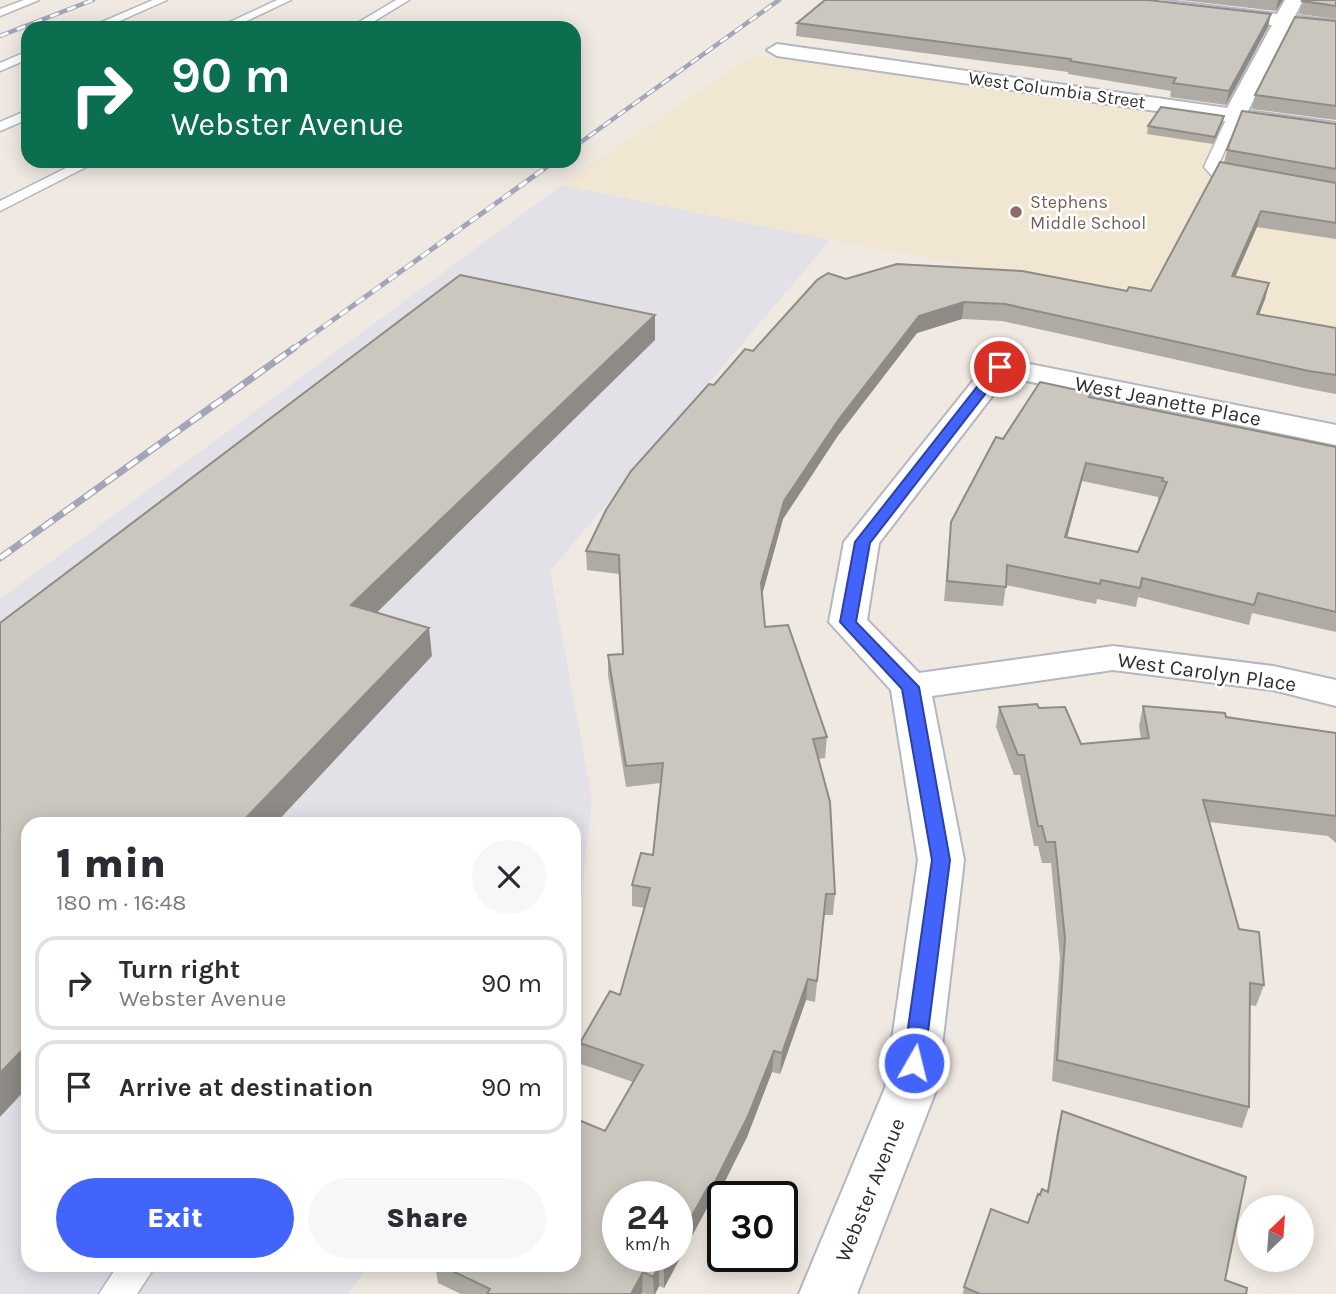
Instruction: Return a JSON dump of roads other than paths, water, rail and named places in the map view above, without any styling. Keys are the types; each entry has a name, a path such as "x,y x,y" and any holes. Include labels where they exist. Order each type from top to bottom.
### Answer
{"street":[{"path":"1113,0 1336,27"},
{"path":"1234,116 1294,0"},
{"name":"West Columbia Street","path":"777,50 1336,130"},
{"name":"West Jeanette Place","path":"910,687 848,622 862,542 1000,367 1336,435"},
{"name":"West Carolyn Place","path":"910,687 1112,658 1273,678 1336,693"},
{"name":"Webster Avenue","path":"828,1294 911,1088 941,860 910,687"}],"lane":[{"path":"0,13 34,0"},
{"path":"111,21 162,0"},
{"path":"239,21 286,0"},
{"path":"367,21 404,0"},
{"path":"0,67 21,58"},
{"path":"1234,116 1212,170 1255,179"},
{"path":"0,127 21,117"},
{"path":"0,207 77,168"},
{"path":"116,1294 133,1272"}],"railway":[{"path":"39,21 93,0"},
{"path":"581,142 779,0"},
{"path":"0,36 21,28"},
{"path":"291,350 545,168"},
{"path":"0,558 294,348"}],"place":[{"name":"Stephens Middle School","path":"1016,212"}]}
